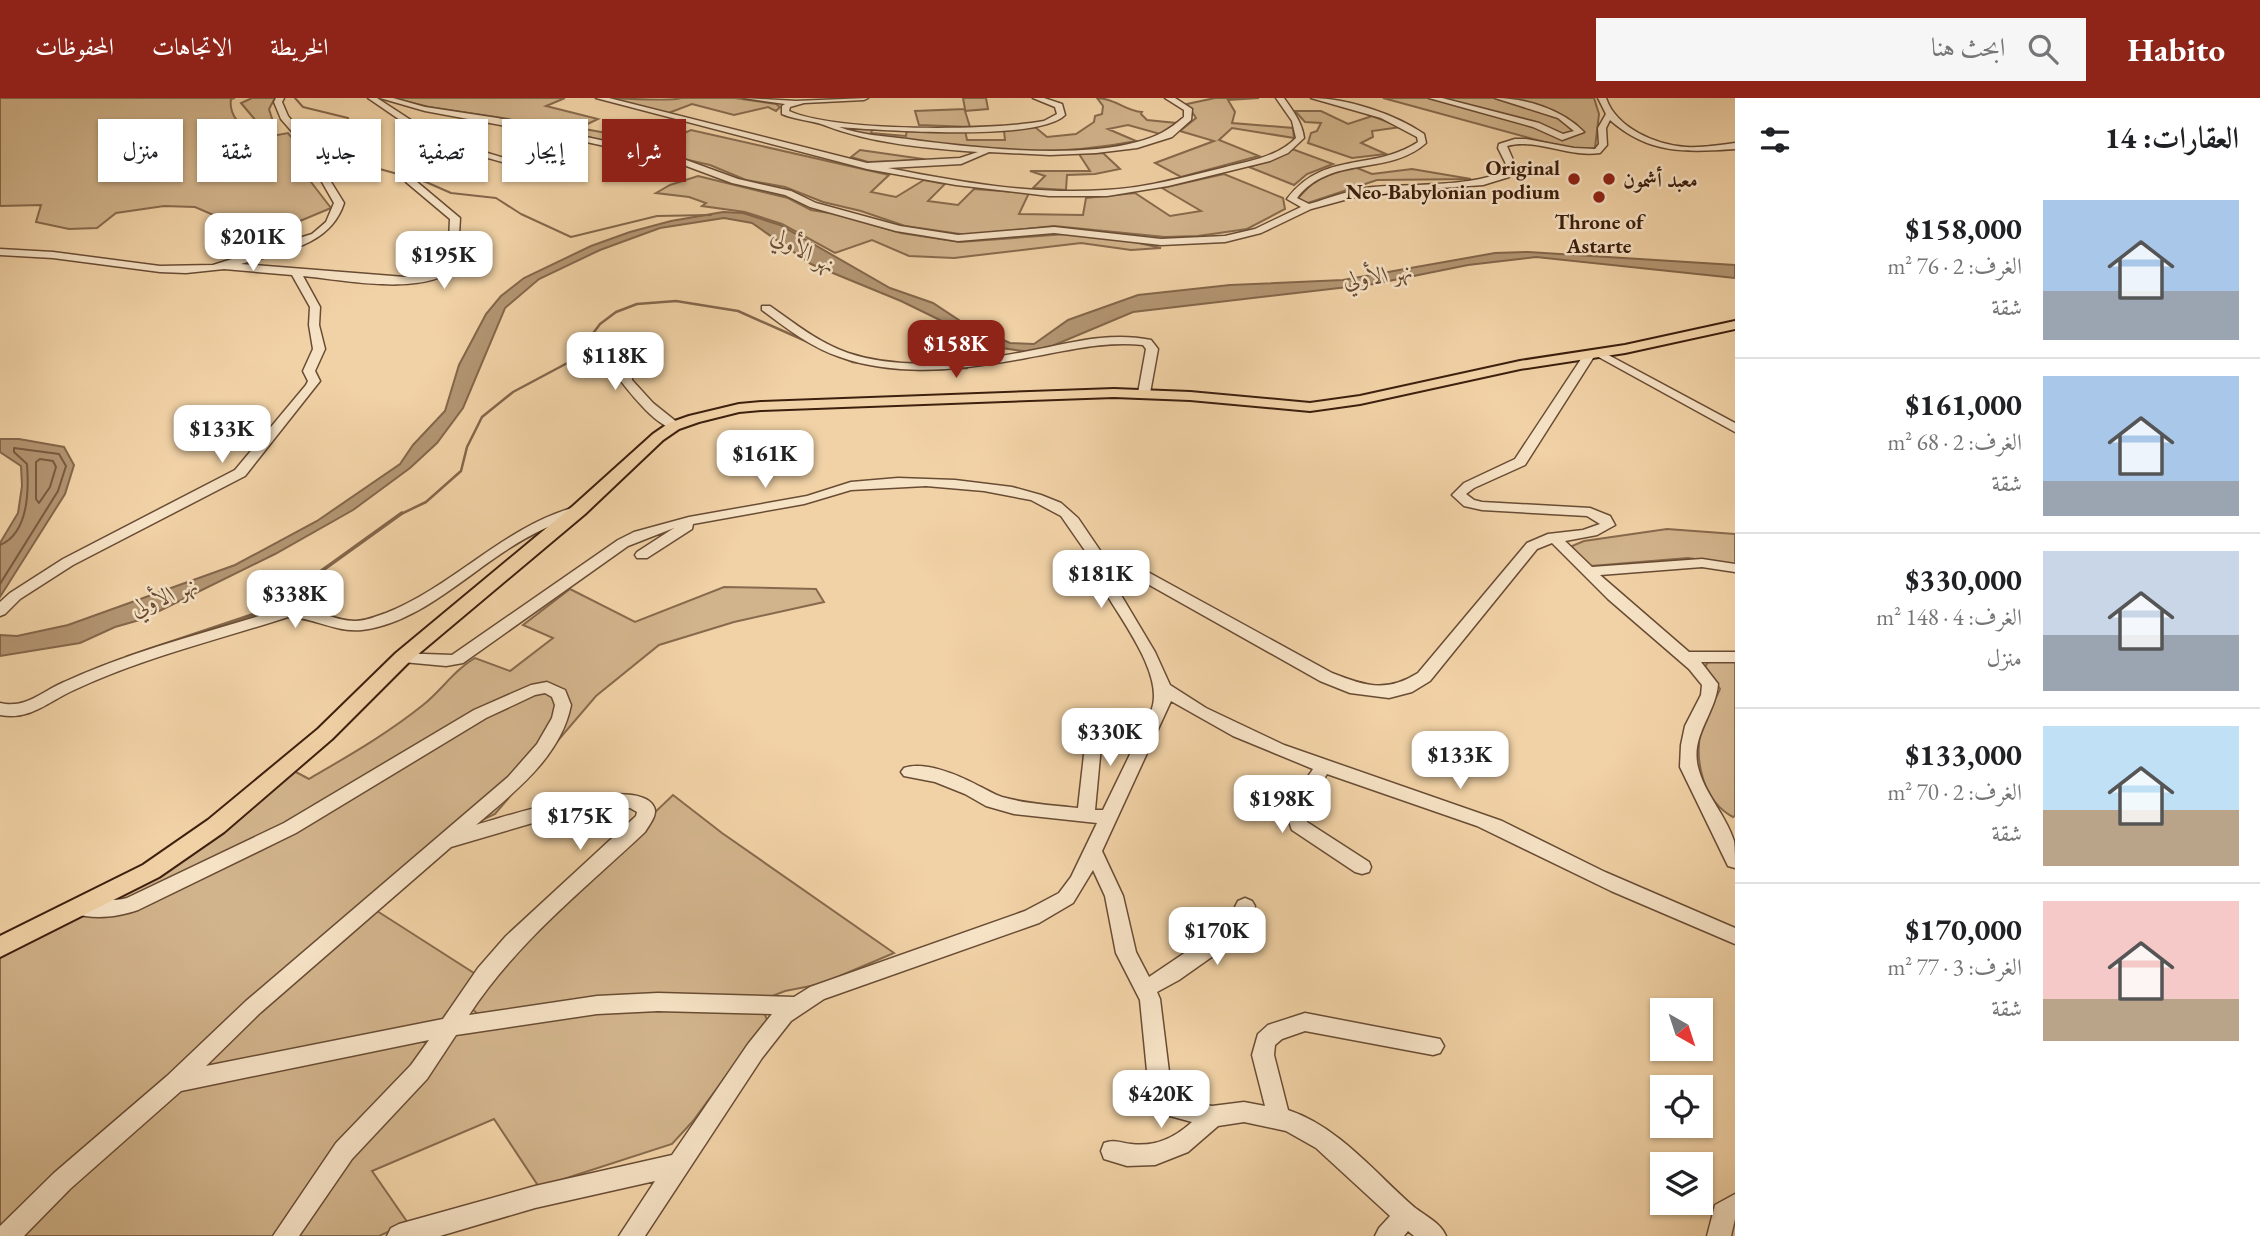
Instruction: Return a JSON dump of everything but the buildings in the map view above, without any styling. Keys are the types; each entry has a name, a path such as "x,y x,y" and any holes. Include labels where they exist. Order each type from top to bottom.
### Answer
{"main road":[{"path":"0,947 151,871 216,826 325,734 403,657 579,510 657,437 674,426 739,408 807,402 1144,393 1310,407 1351,402 1520,365 1594,354 1735,325"}],"street":[{"path":"372,98 404,119"},
{"path":"384,98 433,111 502,121"},
{"path":"600,98 867,166 946,180 1038,191 1092,194 1138,189 1278,155 1294,146 1300,138 1297,120 1280,98"},
{"path":"748,98 793,102 864,98"},
{"path":"793,102 784,108 787,115 827,124 1001,128 1042,124 1061,115 1059,106 1037,98"},
{"path":"827,124 841,131 866,136 985,152 1080,152 1151,140 1174,131 1188,118 1189,113 1185,106 1169,98"},
{"path":"1308,207 1292,199 1310,180 1344,166 1403,154 1422,143 1421,136 1415,131 1390,120 1315,98"},
{"path":"1433,98 1536,125 1562,137 1580,132 1570,121"},
{"path":"588,141 683,162 735,181 788,193 813,205 899,229 958,238 1054,230 1161,242 1225,239 1267,228 1308,207 1384,188 1483,182 1512,172 1512,164 1502,148 1503,144 1526,141 1593,152 1603,145 1595,129 1558,114 1499,98"},
{"path":"1602,98 1608,116 1635,133 1674,148 1735,146"},
{"path":"225,266 314,238 326,230 338,208 338,200 314,161 312,150 284,117 279,100"},
{"path":"1556,104 1558,114"},
{"path":"1595,129 1608,116"},
{"path":"867,166 961,161 985,152"},
{"path":"0,253 38,253 162,268 225,266 354,280 435,278 446,274 454,260 457,222 451,213 416,182"},
{"path":"0,611 15,596 68,562 172,507 219,486 246,468 314,383 309,371 319,349 314,325 315,307 296,272"},
{"path":"766,309 829,348 852,357 886,363 982,362 1106,339 1147,342 1152,349 1144,393"},
{"path":"1111,577 1126,572 1141,574 1321,675 1356,689 1389,692 1406,688 1424,677 1528,550 1552,537 1602,529 1608,524 1601,516 1583,511 1475,505 1460,497 1459,492 1467,486 1504,473 1520,462 1594,354 1735,428"},
{"path":"655,366 627,375 626,380 649,406 674,426"},
{"path":"403,657 446,661 457,659 623,542 654,529 794,503 854,486 937,482 986,487 1042,500 1068,514 1111,577 1111,590 1164,689 1219,722 1323,766 1487,823 1639,897 1735,936"},
{"path":"0,709 24,710 63,688 98,673 287,612 313,613 355,626 373,622 427,596 549,519 579,510"},
{"path":"642,555 695,521"},
{"path":"1552,537 1587,572 1686,657 1706,678 1710,690 1693,726 1689,745 1689,767 1728,826 1735,861"},
{"path":"1587,572 1702,563 1735,568"},
{"path":"1686,657 1735,657"},
{"path":"7,1236 62,1181 176,1083 253,1007 514,782 544,748 564,704 559,693 547,687 512,698 447,733 289,828 131,905 115,909 80,908"},
{"path":"631,1236 755,1051 776,1024 795,1006 817,993 853,978 1046,911 1072,891 1110,818 1158,714 1164,689"},
{"path":"1085,733 1093,746 1086,814"},
{"path":"1323,766 1299,806 1298,825 1362,867"},
{"path":"910,772 937,776 971,789 992,801 1014,807 1110,818"},
{"path":"285,1236 344,1151 419,1072 485,974 513,942 639,827 646,809 640,802 631,799 604,800 523,817 445,842"},
{"path":"1093,851 1114,896 1126,953 1150,999 1159,1081 1164,1094 1178,1109 1212,1115 1244,1112 1279,1117 1306,1129 1324,1141 1407,1216 1434,1236"},
{"path":"1146,988 1172,974 1233,931 1245,906"},
{"path":"176,1083 448,1027 631,1002 795,1006"},
{"path":"1279,1117 1262,1055 1265,1041 1275,1031 1305,1021 1433,1046"},
{"path":"1112,1151 1127,1156 1153,1157 1180,1146 1199,1133 1212,1115"},
{"path":"399,1236 522,1200 679,1164"},
{"path":"1719,1236 1723,1213 1735,1205"},
{"path":"1387,1236 1407,1216"}],"shaded area":[{"path":"0,98 235,98 231,99 231,105 236,119 197,119 197,182 277,182 277,135 288,133 291,137 291,182 311,182 331,208 300,221 255,231 241,216 218,217 195,207 164,206 116,213 97,228 69,229 36,222 41,205 0,206"},
{"path":"252,98 275,98 269,109 272,119 254,119 241,103"},
{"path":"393,98 565,98 546,106 598,119 588,124 588,119 509,119 429,107"},
{"path":"609,98 735,98 776,104 780,107 776,111 768,107 734,115 692,104 666,114"},
{"path":"963,98 986,98 988,109 965,111 970,127 919,125 915,111 965,109"},
{"path":"1097,98 1142,112 1147,120 1177,123 1160,134 1128,125 1108,129 1136,141 1099,147 1023,151 948,147 836,128 873,128 871,133 906,136 907,129 965,130 967,140 1005,140 1004,131 1035,127 1047,137 1076,134 1094,122 1095,116 1102,114 1103,106"},
{"path":"1215,98 1259,98 1228,100 1235,112 1232,123 1293,128 1294,138 1232,128 1219,140 1259,156 1181,177 1155,163 1214,141 1180,131 1196,118 1187,104"},
{"path":"1383,98 1594,98 1599,114 1595,148 1582,150 1544,142"},
{"path":"1295,111 1321,111 1348,124 1372,116 1401,127 1372,131 1373,137 1361,143 1386,154 1352,158 1308,143 1311,133 1317,131 1321,123 1305,122"},
{"path":"588,130 602,132 602,140 588,137"},
{"path":"691,130 889,175 871,192 896,197 924,180 945,184 928,201 958,205 974,189 1029,193 1019,214 1083,215 1086,198 1135,193 1170,216 1201,211 1162,188 1224,174 1283,198 1285,209 1247,229 1198,236 1165,237 1054,226 967,235 905,226 823,202 785,187 746,180 710,165 686,160 686,132"},
{"path":"1292,149 1333,164 1307,174 1294,185 1249,167 1276,158"},
{"path":"860,150 927,160 868,162 851,157"},
{"path":"1103,153 1120,169 1095,174 1067,175 1066,190 1033,188 1045,176 1030,171 1090,171 1079,154"},
{"path":"1352,166 1372,174 1412,169 1471,179 1377,180 1305,204 1297,199 1314,181"},
{"path":"698,176 788,198 811,210 836,214 901,233 960,242 1066,234 1130,241 1161,248 1131,250 1081,243 954,258 909,256 872,240 835,253 782,224 745,212 702,206 706,203 689,197 656,193"},
{"path":"1667,529 1735,534 1735,565 1688,558 1591,566 1578,556 1572,546 1584,541"},
{"path":"724,587 816,589 824,602 734,622 659,645 596,696 495,814 430,845 363,902 477,975 445,1015 432,1038 593,1014 662,1010 764,1012 767,1020 693,1121 672,1144 539,1187 494,1119 372,1171 408,1223 379,1236 0,1236 0,955 294,771 309,779 367,744 423,705 475,658 510,671 553,638 523,625 570,589 635,622"},
{"path":"1735,661 1733,817 1714,801 1708,791 1700,767 1699,741 1702,724 1720,689 1705,667 1708,662"},
{"path":"673,795 722,833 894,953 821,984 785,991 762,1000 628,994 479,1015 471,1008 519,942"}],"water":[{"name":"نهر الأولي","path":"723,212 743,213 780,225 890,288 933,303 962,322 1010,343 1034,344 1068,320 1138,295 1230,285 1343,280 1495,253 1528,252 1735,265 1735,278 1536,257 1468,265 1374,284 1133,312 1052,346 1029,352 995,347 901,301 811,264 752,223 724,218 660,228 600,250 539,279 505,308 463,408 437,443 410,468 353,510 275,554 143,619 115,627 80,643 0,656 0,635 17,636 68,625 235,565 317,521 400,464 413,445 445,411 459,365 486,314 501,296 524,278 591,246 630,232 671,221"},
{"path":"0,439 19,439 64,447 74,465 65,494 0,597 0,543 18,513 22,486 21,466 0,452"}],"waterway":[{"path":"295,98 303,107 348,118 355,162 426,182 451,193 496,198 521,214 571,237 657,216 711,215"},
{"path":"400,515 426,502 461,471 467,447 482,417 513,392 573,360 600,324 616,312 637,304 676,301 738,311 853,362 918,370 967,368"},
{"path":"127,657 261,612 299,592 320,572 400,515"}],"place":[{"name":"Original Neo-Babylonian podium","path":"1574,179"},
{"name":"معبد أشمون","path":"1609,179"},
{"name":"Throne of Astarte","path":"1599,197"}]}
